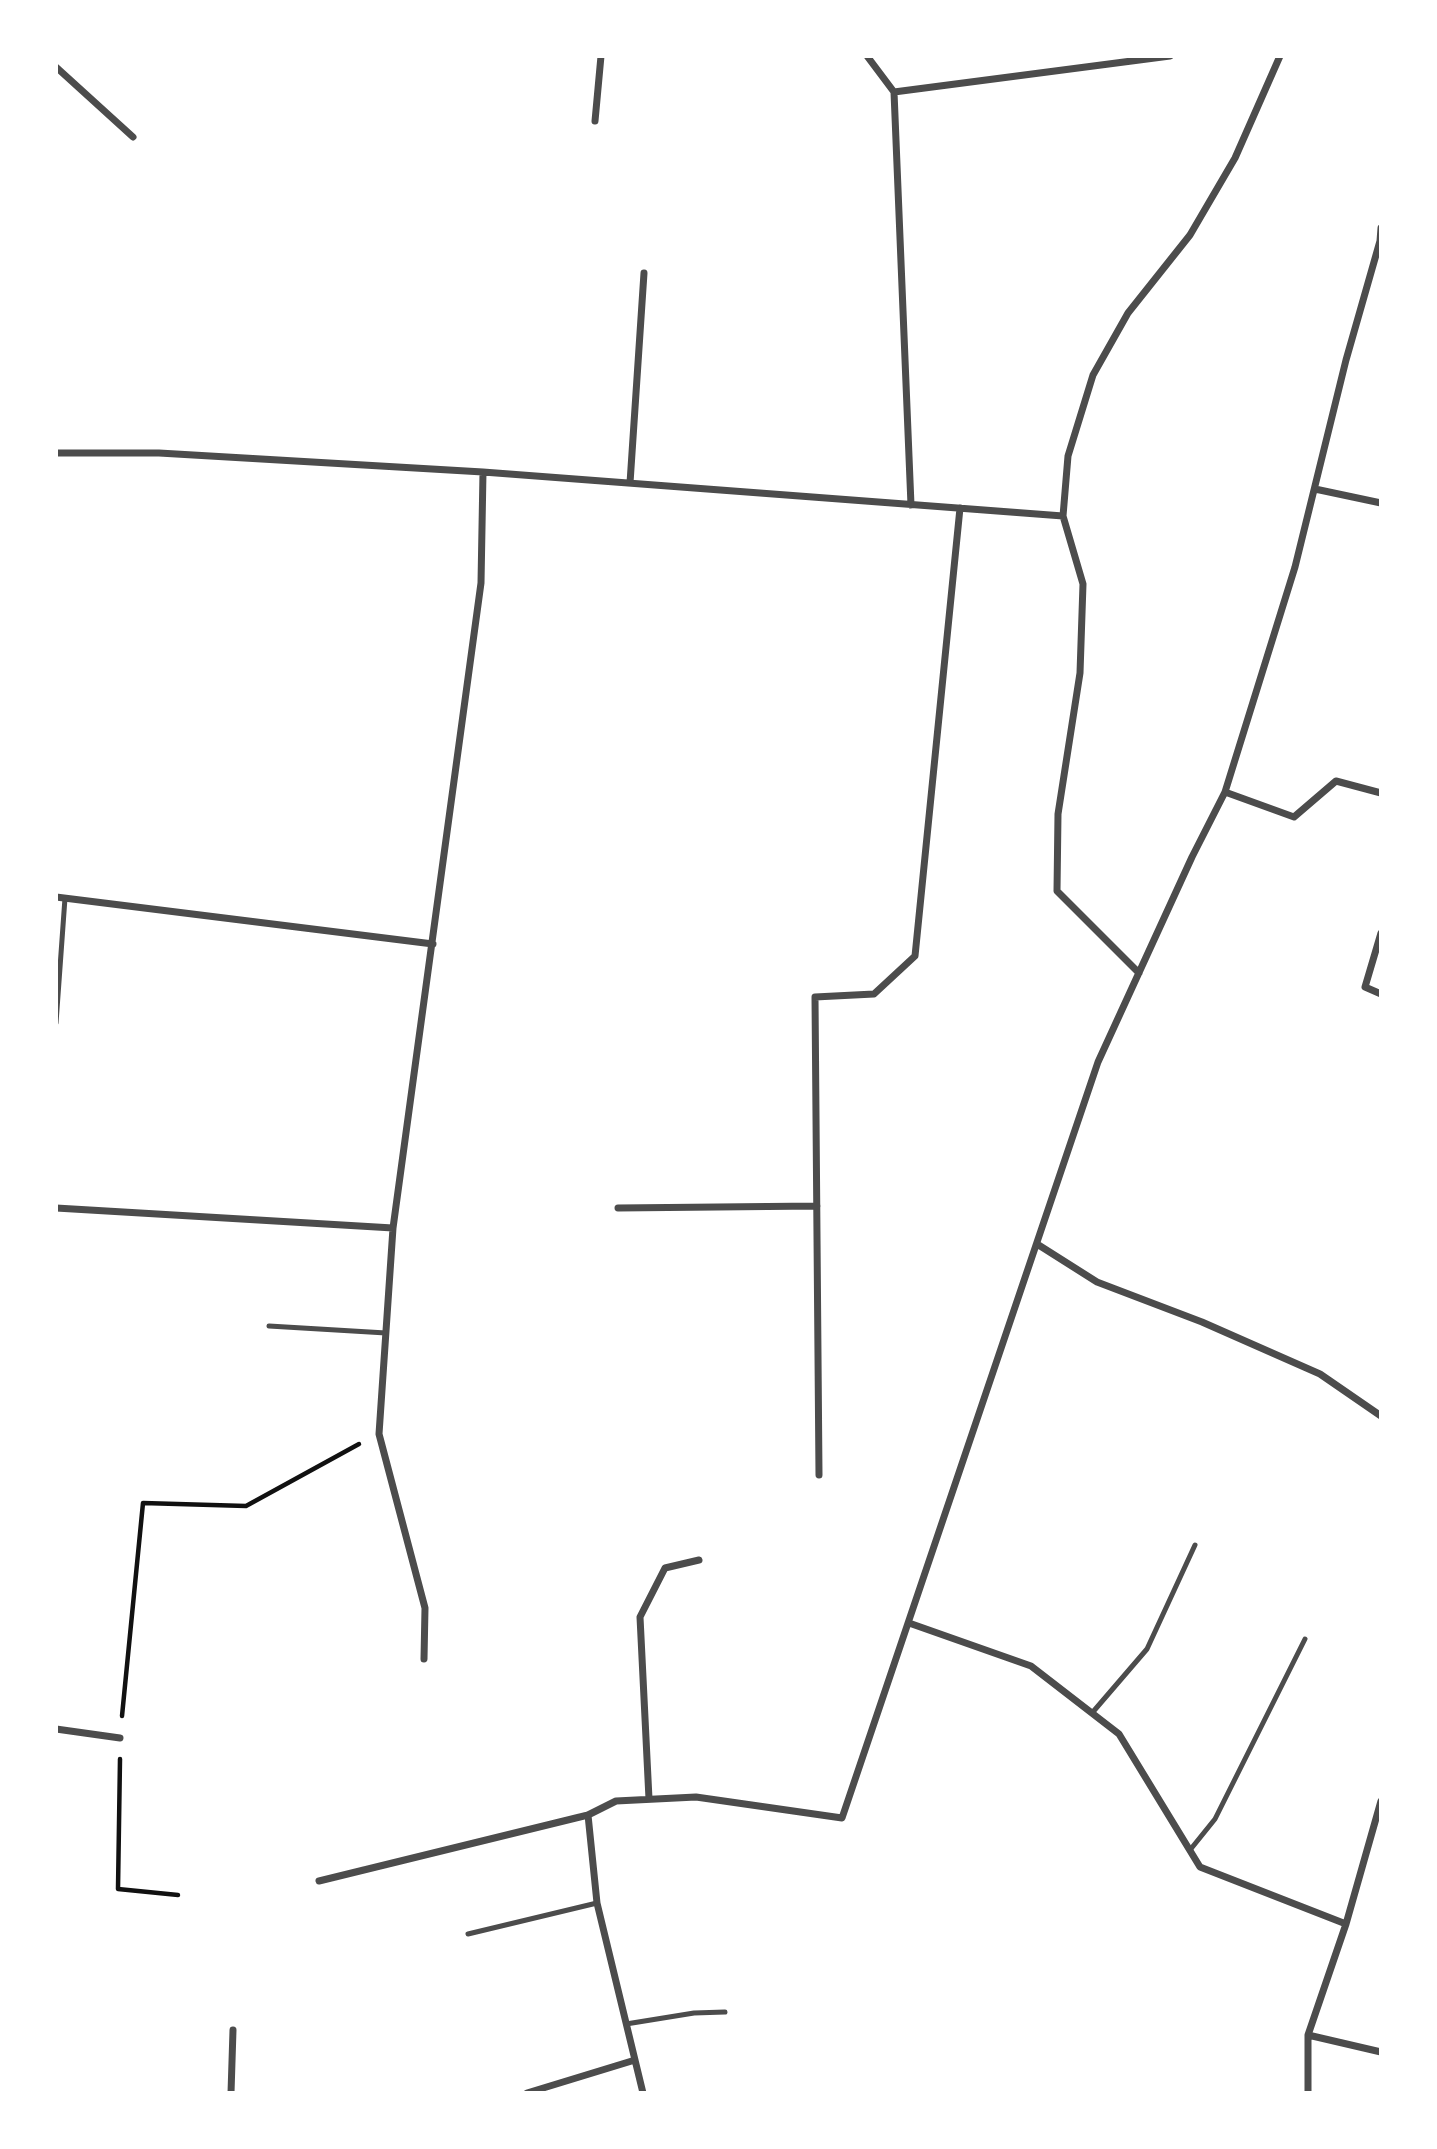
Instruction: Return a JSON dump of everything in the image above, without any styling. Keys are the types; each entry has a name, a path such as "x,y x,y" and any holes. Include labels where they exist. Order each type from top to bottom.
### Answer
{"street":[{"path":"595,121 601,56"},
{"path":"867,56 894,92 911,505"},
{"path":"894,92 1170,56"},
{"path":"1139,973 1057,891 1058,814 1080,673 1083,584 1063,516 1068,456 1093,375 1128,313 1190,235 1235,158 1280,56"},
{"path":"56,67 133,137"},
{"path":"319,1881 588,1815 616,1801 696,1797 842,1818 1098,1062 1192,857 1225,792 1295,566 1346,360 1380,241 1381,228"},
{"path":"631,483 644,273"},
{"path":"56,453 159,453 483,472 1063,516"},
{"path":"424,1659 425,1608 379,1434 393,1228 481,583 483,472"},
{"path":"1315,489 1381,503"},
{"path":"819,1475 815,998 874,994 915,956 960,508"},
{"path":"1225,792 1294,817 1336,781 1381,793"},
{"path":"56,897 433,944"},
{"path":"1381,933 1365,986 1381,994"},
{"path":"618,1208 817,1206"},
{"path":"56,1208 393,1228"},
{"path":"1037,1244 1097,1282 1202,1322 1320,1374 1381,1416"},
{"path":"649,1799 640,1617 665,1568 699,1560"},
{"path":"909,1623 1031,1666 1119,1734 1200,1867 1346,1924"},
{"path":"56,1729 120,1738"},
{"path":"1308,2093 1308,2035 1346,1924 1381,1801"},
{"path":"588,1815 597,1903 643,2093"},
{"path":"231,2093 233,2030"},
{"path":"1308,2035 1381,2052"},
{"path":"527,2093 635,2060"}],"lane":[{"path":"56,1023 65,898"},
{"path":"269,1326 386,1334"},
{"path":"1092,1713 1147,1649 1195,1545"},
{"path":"1190,1850 1215,1819 1305,1639"},
{"path":"468,1934 597,1903"},
{"path":"626,2024 694,2013 725,2012"}],"path":[{"path":"178,1895 118,1889 120,1738 143,1503 246,1506 379,1434"}]}
